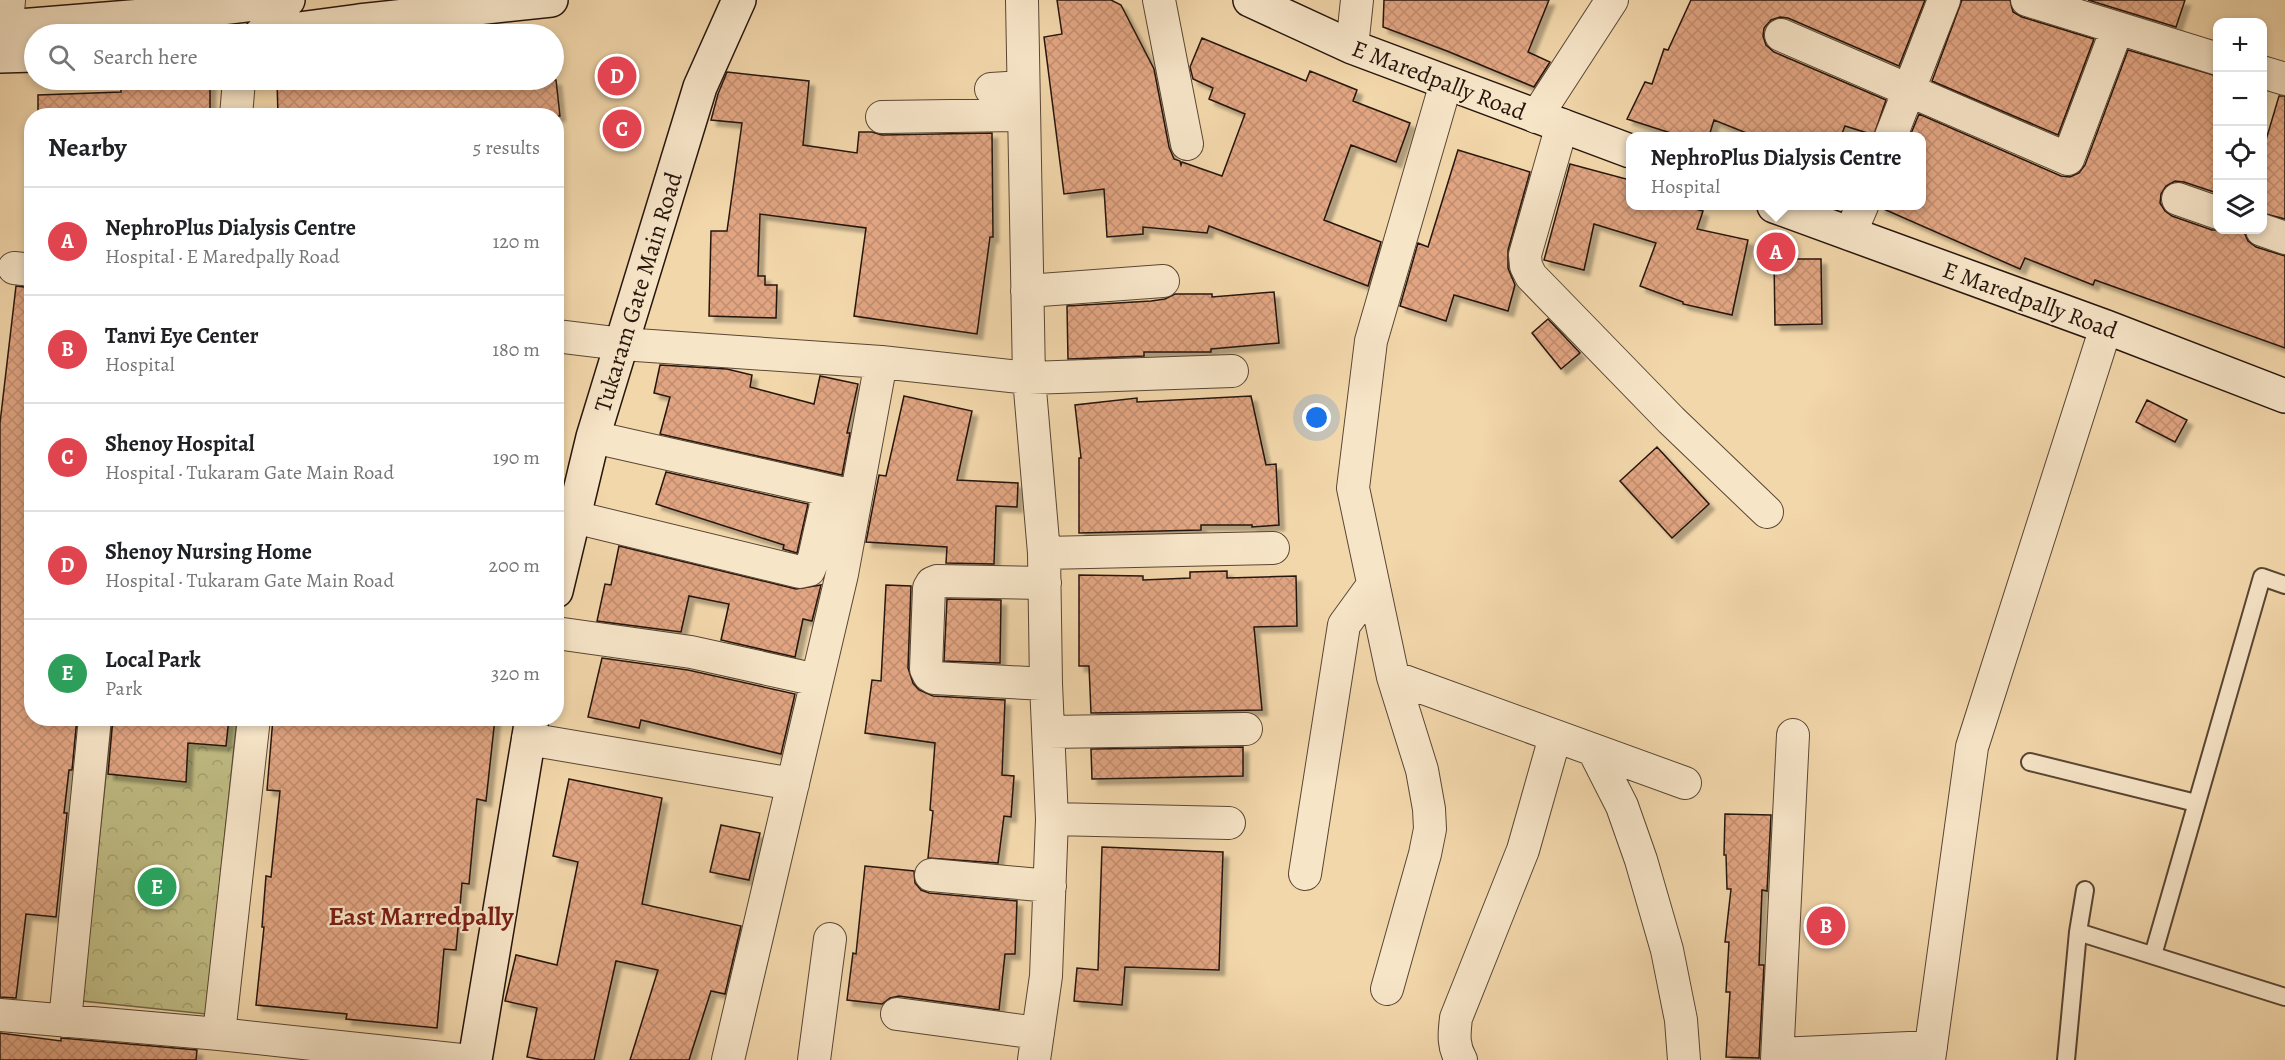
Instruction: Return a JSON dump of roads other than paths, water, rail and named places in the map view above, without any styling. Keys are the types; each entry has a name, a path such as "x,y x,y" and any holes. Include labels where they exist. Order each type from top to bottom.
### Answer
{"main road":[{"path":"35,24 174,7 288,0"},
{"path":"327,24 453,5 551,0"},
{"name":"Tukaram Gate Main Road","path":"564,558 593,437 700,87 738,0"},
{"name":"E Maredpally Road","path":"1250,0 1352,47 1626,150"},
{"path":"5,16 19,26 24,25"},
{"path":"0,56 24,55"},
{"name":"E Maredpally Road","path":"1797,210 1856,220 2106,327 2285,396"},
{"path":"474,1060 530,729"}],"street":[{"path":"897,1014 1036,1047 1046,976 1052,819 1046,684 1045,568 1029,378 1027,291 1009,99 1022,0"},
{"path":"1159,0 1187,144"},
{"path":"1352,47 1358,0"},
{"path":"1612,0 1549,121 1525,255 1526,266 1531,276 1671,420 1767,512"},
{"path":"1893,132 1944,0"},
{"path":"2046,3 2117,29 2213,58"},
{"path":"1781,35 2068,159 2117,29"},
{"path":"2267,74 2285,79"},
{"path":"1387,989 1425,854 1430,829 1429,809 1422,770 1393,677 1353,489 1371,341 1446,83"},
{"path":"237,108 238,90"},
{"path":"882,117 1009,99"},
{"path":"2178,199 2213,212"},
{"path":"2267,232 2285,238"},
{"path":"1027,291 1163,281"},
{"path":"1793,735 1778,1057 1930,1053 1972,747 2106,327"},
{"path":"564,337 622,344 881,362 1029,378 1232,371"},
{"path":"574,517 800,572 808,570 842,494 881,362"},
{"path":"593,437 842,494"},
{"path":"728,1060 842,574 842,494"},
{"path":"1046,684 934,678 929,675 926,669 929,588 932,583 1045,568 1273,548"},
{"path":"1305,874 1344,625 1373,585"},
{"path":"564,634 691,652 818,680"},
{"path":"1393,677 1684,783"},
{"path":"65,1020 94,726"},
{"path":"219,1034 253,726"},
{"path":"530,729 793,784"},
{"path":"1049,732 1246,729"},
{"path":"1461,1060 1454,1047 1456,1018 1523,850 1555,737"},
{"path":"1594,751 1622,806 1641,860 1667,950 1681,1020 1684,1060"},
{"path":"1052,819 1229,823"},
{"path":"932,875 1050,886"},
{"path":"814,1060 830,939"},
{"path":"0,1015 219,1034 461,1060"}],"lane":[{"path":"2153,955 2262,578 2285,585"},
{"path":"2030,762 2196,803"},
{"path":"2066,1060 2078,932 2085,890"},
{"path":"2078,932 2285,998"}],"place":[{"name":"Shenoy Nursing Home","path":"617,76"},
{"name":"Shenoy Hospital","path":"622,129"},
{"name":"NephroPlus Dialysis Centre","path":"1776,252"},
{"name":"Local Park","path":"157,887"},
{"name":"Tanvi Eye Center","path":"1826,926"}],"district":[{"name":"East Marredpally","path":"421,916"}]}
